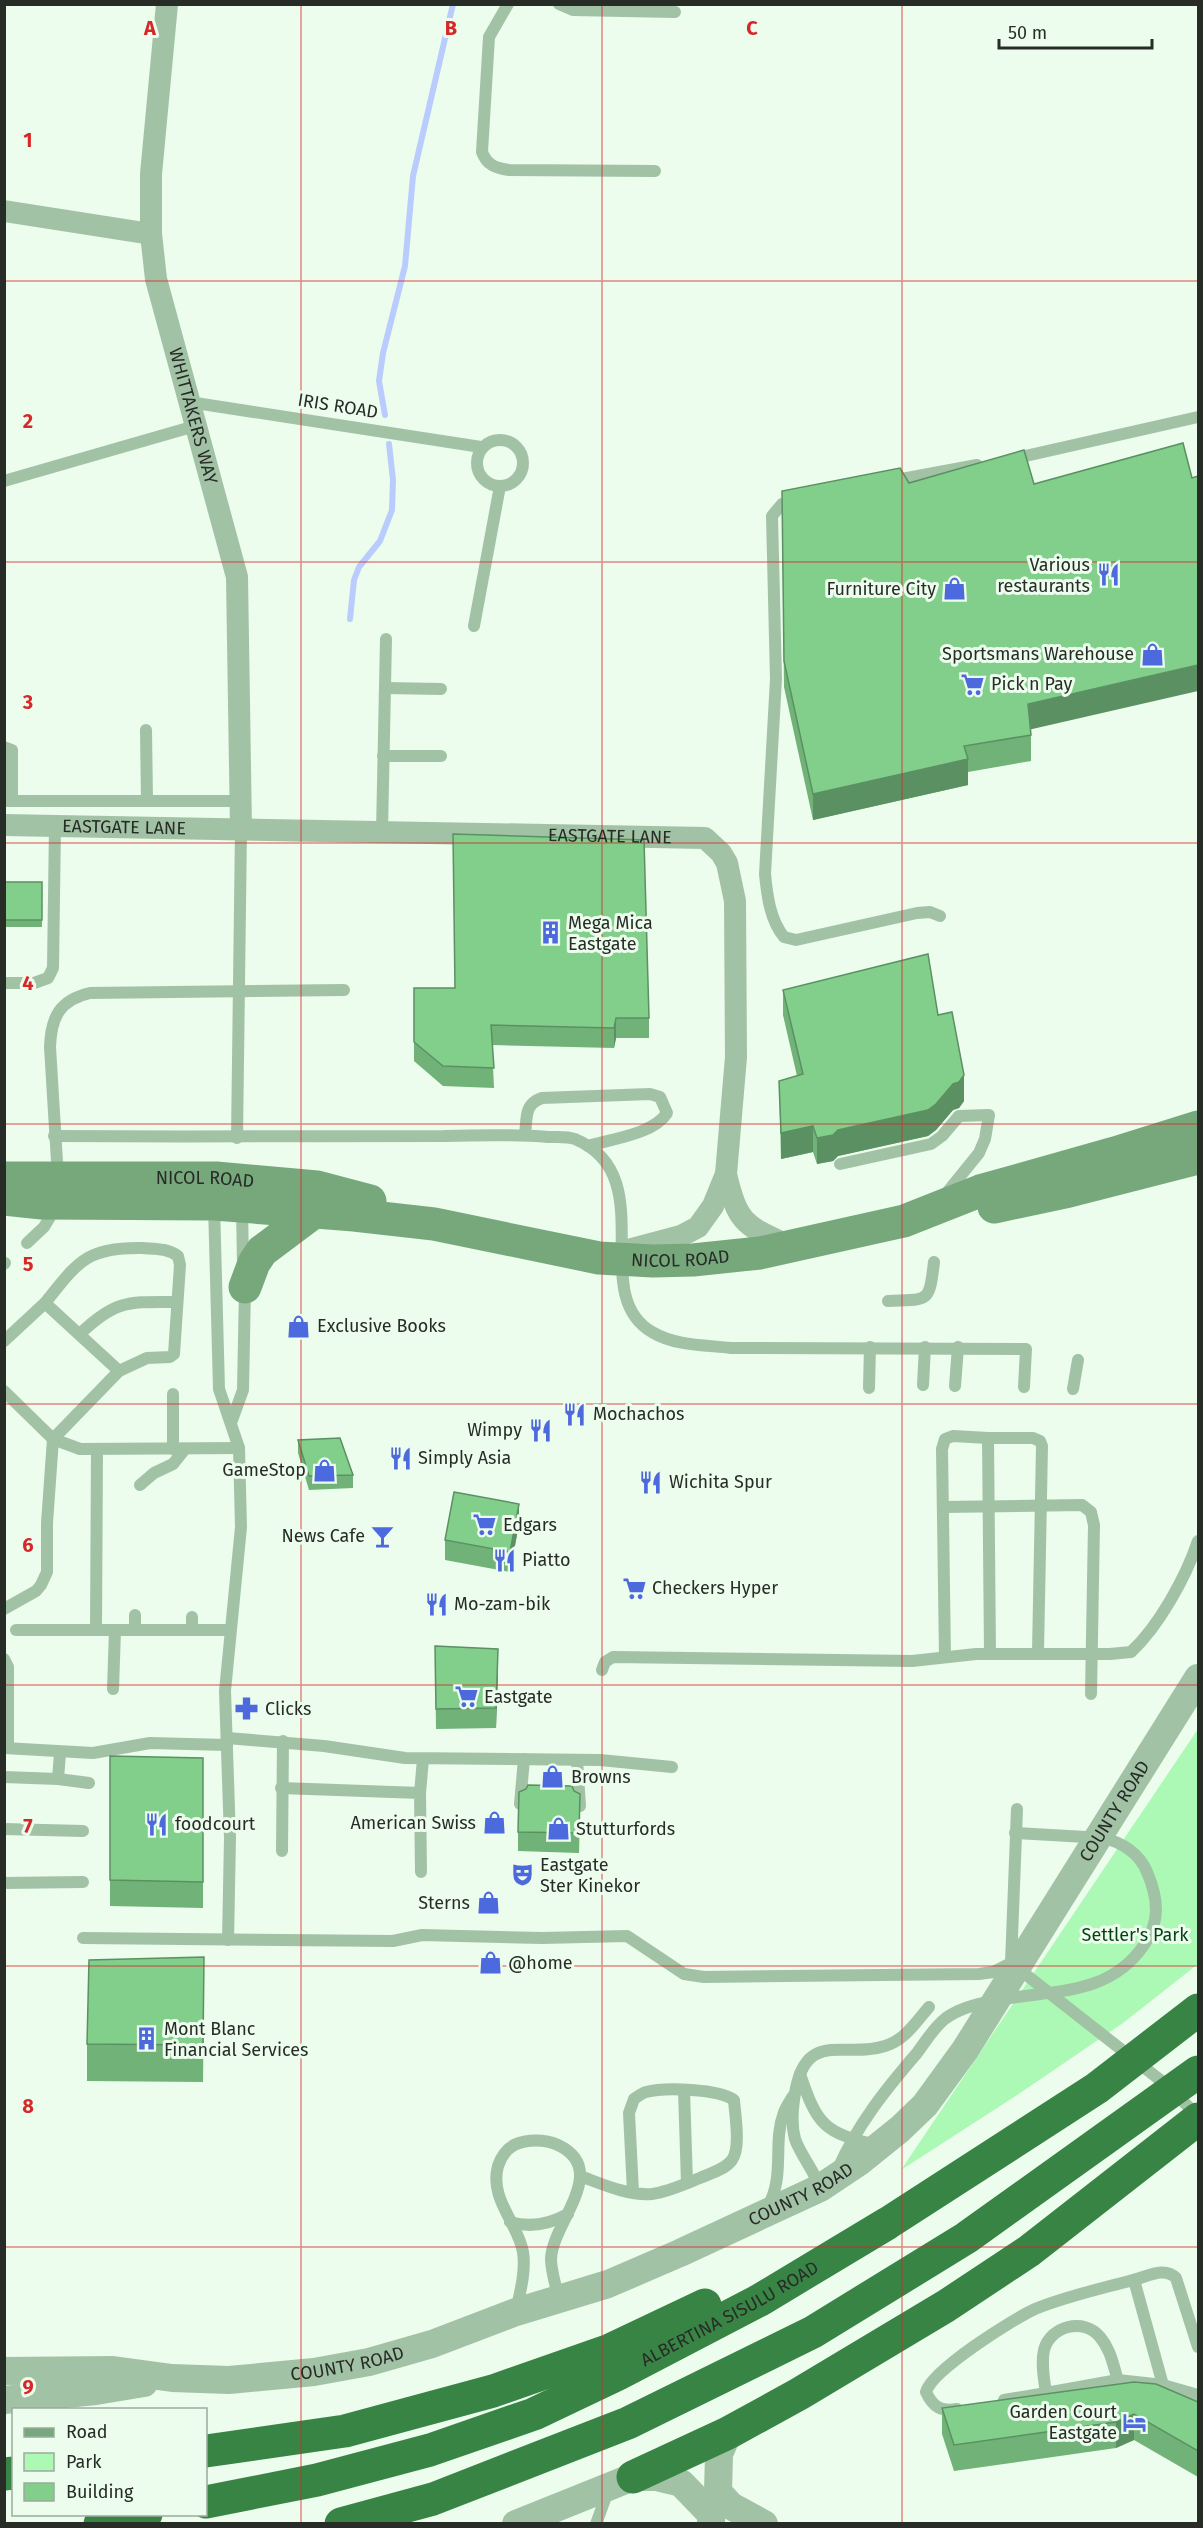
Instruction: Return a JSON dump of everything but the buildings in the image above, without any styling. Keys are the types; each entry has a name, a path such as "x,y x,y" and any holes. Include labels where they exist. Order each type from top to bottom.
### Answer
{"highway":[{"name":"ALBERTINA SISULU ROAD","path":"207,2502 317,2480 430,2450 534,2414 618,2374 760,2300 888,2223 1097,2088 1198,2010"},
{"path":"341,2523 433,2499 628,2424 813,2332 966,2238 1198,2072"},
{"path":"622,2482 728,2433 799,2394 946,2306 1002,2270 1116,2186 1198,2117"},
{"path":"207,2451 345,2431 493,2391 610,2350 888,2223"},
{"path":"100,2523 136,2516"}],"main road":[{"name":"NICOL ROAD","path":"4,1178 225,1192 314,1212 434,1224 599,1258 652,1261 693,1260 760,1253 872,1228 930,1211 980,1191 1198,1127"},
{"name":"NICOL ROAD","path":"930,1211 951,1217 1069,1191 1198,1158"},
{"name":"NICOL ROAD","path":"4,1199 42,1203 317,1187 368,1200 434,1224"},
{"path":"245,1287 254,1263 262,1251 314,1212"}],"street":[{"name":"WHITTAKERS WAY","path":"166,4 151,174 151,234 156,279 237,577 241,829"},
{"path":"4,211 151,234"},
{"name":"EASTGATE LANE","path":"4,825 705,838 728,863 735,901 735,1057 726,1174 714,1206 698,1227 681,1236 599,1258"},
{"path":"726,1174 737,1213 744,1221 763,1234 791,1246"},
{"name":"COUNTY ROAD","path":"4,2371 113,2370 172,2378 229,2380 314,2372 369,2362 432,2344 660,2262 827,2184 881,2146 925,2105 965,2050 1198,1678"},
{"name":"COUNTY ROAD","path":"4,2400 96,2391 172,2378"},
{"path":"714,2510 719,2454 728,2433"},
{"path":"516,2523 622,2482 656,2477 681,2483 714,2510"},
{"path":"714,2510 731,2506 764,2523"}],"lane":[{"path":"508,4 489,37 482,152 485,160 490,165 509,170 656,171"},
{"path":"559,4 573,10 675,12"},
{"name":"IRIS ROAD","path":"189,402 481,447"},
{"path":"880,483 995,462 1198,417"},
{"path":"4,481 195,426"},
{"path":"493,440 507,440 519,449 524,463 515,481 500,486 485,481 478,471 477,460 481,447 493,440"},
{"path":"474,626 500,486"},
{"path":"815,497 782,504 772,516 776,679 765,839 768,897 780,932 784,937 796,940 917,913 930,912 940,916"},
{"path":"382,832 386,639"},
{"path":"385,688 441,688"},
{"path":"146,730 147,801"},
{"path":"4,747 12,750 8,801 240,801"},
{"path":"383,756 441,756"},
{"path":"4,983 34,983 48,978 53,968 55,826"},
{"path":"237,1138 241,829"},
{"path":"27,1243 44,1227 56,1206 59,1182 54,1136 51,1028 55,1017 68,1002 90,993 344,990"},
{"path":"525,1135 528,1109 533,1101 542,1098 650,1094 660,1097 665,1105 667,1113 661,1122 650,1128 588,1146"},
{"path":"840,1164 931,1144 942,1136 959,1116 989,1115 985,1139 979,1153 930,1211"},
{"path":"54,1136 237,1138 525,1135 573,1138 588,1146 604,1160 617,1185 627,1302 641,1324 651,1332 686,1343 731,1348 1026,1349 1024,1387"},
{"path":"225,1192 245,1287 243,1390 231,1423"},
{"path":"225,1192 219,1389 239,1448 241,1527 225,1691 230,1838 228,1940"},
{"path":"4,1341 45,1303 82,1261 101,1251 116,1247 162,1249 172,1251 178,1256 174,1354 170,1357 147,1358 119,1371 53,1438 47,1523 47,1572 36,1591 4,1609"},
{"path":"888,1301 927,1297 934,1262"},
{"path":"80,1334 98,1317 121,1304 177,1302"},
{"path":"45,1303 119,1371"},
{"path":"869,1388 870,1347"},
{"path":"923,1385 925,1347"},
{"path":"955,1386 958,1347"},
{"path":"1073,1389 1078,1360"},
{"path":"4,1391 53,1438 72,1447 97,1450 239,1448"},
{"path":"140,1485 148,1476 173,1464 179,1449 173,1394"},
{"path":"945,1657 942,1449 945,1439 953,1436 1033,1438 1040,1441 1042,1446 1038,1653"},
{"path":"988,1438 990,1653"},
{"path":"96,1630 97,1450"},
{"path":"944,1507 1082,1505 1090,1512 1094,1525 1091,1694"},
{"path":"602,1670 605,1662 613,1657 912,1661 990,1653 1131,1652 1140,1644 1186,1572 1198,1541"},
{"path":"135,1615 135,1630"},
{"path":"192,1617 192,1630"},
{"path":"16,1630 231,1630"},
{"path":"112,1689 116,1630"},
{"path":"4,1659 8,1667 6,1748 60,1753 93,1753 150,1748 193,1750 227,1742 283,1742 423,1759 577,1760 672,1767"},
{"path":"282,1851 283,1742"},
{"path":"58,1779 60,1753"},
{"path":"421,1872 420,1793 423,1759"},
{"path":"520,1804 524,1759"},
{"path":"577,1760 580,1806"},
{"path":"4,1777 58,1779 88,1784"},
{"path":"281,1788 420,1793"},
{"path":"1012,1963 1017,1809"},
{"path":"4,1829 83,1831"},
{"path":"929,2007 908,2033 886,2046 871,2049 820,2051 810,2058 799,2073 795,2092 794,2136 827,2184 851,2139 891,2084 945,2019 963,2009 1011,1997 1094,1985 1112,1977 1133,1961 1156,1925 1157,1906 1153,1886 1144,1864 1131,1850 1115,1840 1103,1838 1015,1833"},
{"path":"4,1883 83,1881"},
{"path":"83,1938 393,1941 422,1935 542,1938 627,1936 684,1974 704,1977 979,1974 993,1972 1012,1963"},
{"path":"1012,1963 1164,2083 1198,2117"},
{"path":"799,2073 821,2122 838,2135 881,2146"},
{"path":"684,2090 687,2183"},
{"path":"580,2176 633,2193 651,2194 721,2169 733,2159 737,2128 734,2100 713,2091 684,2090 645,2092 634,2099 629,2113 633,2193"},
{"path":"763,2215 774,2197 778,2183 781,2124 795,2092"},
{"path":"516,2312 522,2285 523,2252 496,2189 501,2156 510,2147 521,2142 552,2143 563,2148 575,2158 580,2176 578,2190 556,2239 551,2258 559,2300"},
{"path":"510,2222 521,2226 535,2225 555,2221 568,2214"},
{"path":"973,2406 946,2411 940,2409 927,2395 931,2380 963,2354 1034,2310 1098,2288 1161,2272 1172,2274 1176,2278 1198,2347"},
{"path":"1134,2280 1162,2385"},
{"path":"1046,2392 1042,2362 1047,2342 1057,2332 1074,2326 1092,2330 1107,2346 1118,2380"},
{"path":"995,2402 1118,2380 1162,2385 1198,2395"},
{"path":"597,2523 622,2482"}],"green space":[{"name":"Settler's Park","path":"1198,1729 1198,1964 1123,2023 901,2170"}],"waterway":[{"path":"385,415 379,381 383,353 405,266 413,176 453,4"},
{"path":"350,619 354,580 359,567 380,541 392,510 393,480 389,444"}],"place":[{"name":"Various restaurants","path":"1108,575"},
{"name":"Furniture City","path":"954,589"},
{"name":"Sportsmans Warehouse","path":"1152,654"},
{"name":"Pick n Pay","path":"973,684"},
{"name":"Mega Mica Eastgate","path":"550,933"},
{"name":"Exclusive Books","path":"299,1326"},
{"name":"Mochachos","path":"575,1414"},
{"name":"Wimpy","path":"540,1430"},
{"name":"Simply Asia","path":"400,1458"},
{"name":"GameStop","path":"324,1470"},
{"name":"Wichita Spur","path":"651,1482"},
{"name":"Edgars","path":"485,1525"},
{"name":"News Cafe","path":"383,1536"},
{"name":"Piatto","path":"504,1560"},
{"name":"Checkers Hyper","path":"634,1588"},
{"name":"Mo-zam-bik","path":"436,1604"},
{"name":"Eastgate","path":"466,1697"},
{"name":"Clicks","path":"247,1709"},
{"name":"Browns","path":"553,1777"},
{"name":"American Swiss","path":"494,1823"},
{"name":"foodcourt","path":"157,1824"},
{"name":"Stutturfords","path":"558,1829"},
{"name":"Eastgate Ster Kinekor","path":"522,1875"},
{"name":"Sterns","path":"488,1903"},
{"name":"@home","path":"490,1963"},
{"name":"Mont Blanc Financial Services","path":"146,2039"},
{"name":"Garden Court Eastgate","path":"1135,2422"}]}
